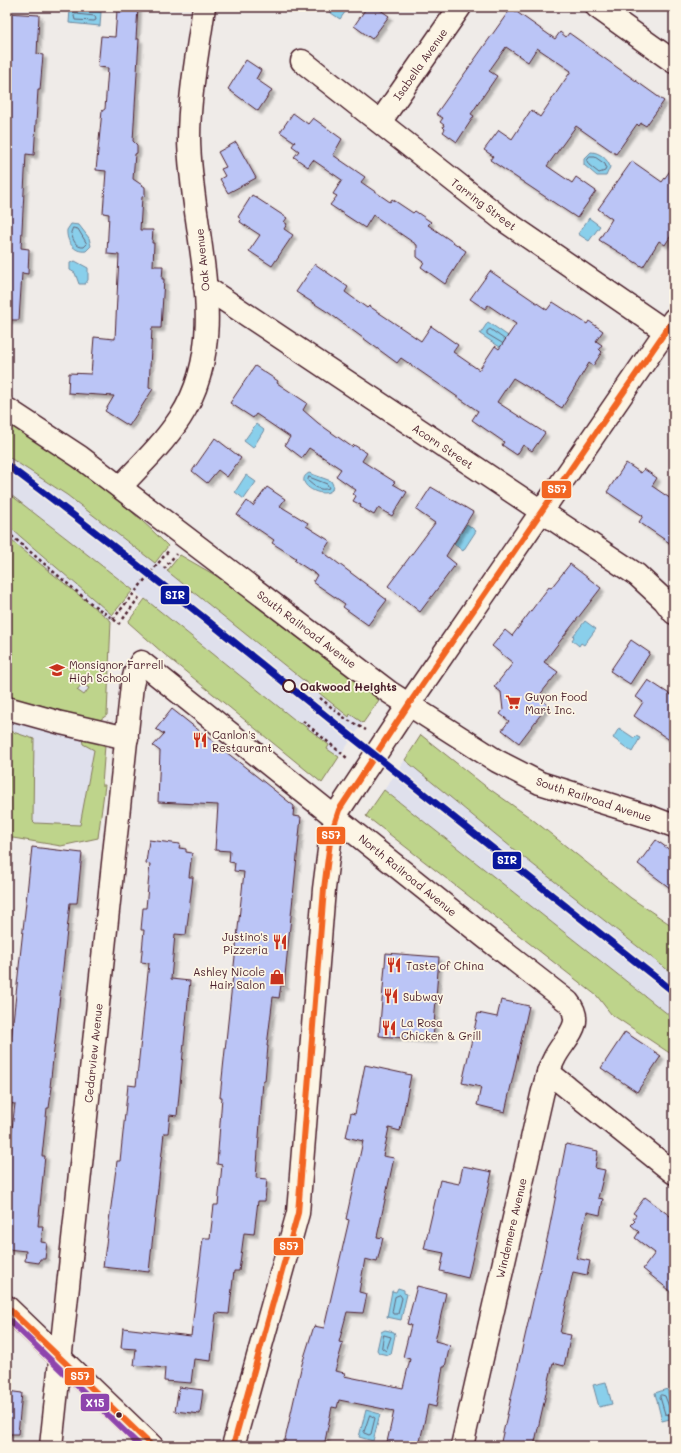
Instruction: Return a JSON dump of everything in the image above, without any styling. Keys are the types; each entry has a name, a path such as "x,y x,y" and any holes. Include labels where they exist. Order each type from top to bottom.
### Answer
{"street":[{"name":"Oak Avenue","path":"120,487 164,440 180,418 190,400 200,373 206,348 208,318 189,140 195,65 204,7"},
{"name":"Isabella Avenue","path":"380,122 460,7"},
{"path":"597,7 674,62"},
{"name":"Tarring Street","path":"302,62 502,219 671,329"},
{"name":"Acorn Street","path":"205,287 636,575 664,600 674,613"},
{"path":"233,1446 298,1213 324,889 328,851 336,818 348,795 405,710 671,329"},
{"name":"South Railroad Avenue","path":"7,409 80,457 120,487 389,692 405,710 527,778 674,826"},
{"name":"Cedarview Avenue","path":"51,1446 132,685 135,673 141,662"},
{"name":"North Railroad Avenue","path":"141,662 568,1002 573,1008 576,1016"},
{"path":"7,708 61,723 127,738"},
{"name":"Windemere Avenue","path":"462,1446 548,1072 558,1051 572,1032 576,1016"},
{"path":"548,1072 674,1173"},
{"path":"7,1307 152,1446"}],"path":[{"path":"7,532 88,601 120,624"},
{"path":"164,569 177,552"},
{"path":"113,619 166,555"},
{"path":"123,620 140,596"},
{"path":"320,698 346,719 366,730"},
{"path":"303,721 347,758"}],"shaded area":[{"path":"7,456 67,495 167,571 348,717 350,714 363,723 339,757 327,749 329,745 301,723 300,724 165,615 7,492"},
{"name":"Monsignor Farrell High School","path":"7,525 112,615 89,840 61,846 7,837 11,743 7,740"},
{"path":"405,760 517,852 674,975 674,1019 384,790"}],"green space":[{"path":"7,422 50,450 91,480 150,528 168,546 155,563 67,495 7,456"},
{"path":"7,492 133,590 112,615 7,525"},
{"path":"7,537 111,621 107,715 97,722 37,704 7,698","holes":["82,684 89,688 84,695 77,690"]},
{"path":"180,555 220,578 379,700 363,723 350,714 349,717 167,571"},
{"path":"145,599 300,724 301,723 329,745 327,749 339,757 322,783 164,654 128,622"},
{"path":"7,730 34,739 33,821 35,823 80,825 94,750 83,744 82,739 83,738 105,745 102,785 105,785 98,838 61,846 7,837 11,743 7,740"},
{"path":"421,735 484,785 532,819 631,898 674,927 674,975 517,852 405,760"},
{"path":"384,790 674,1019 674,1056 611,1014 597,996 366,816"}],"water":[{"path":"331,7 349,7 340,19 328,11"},
{"path":"70,9 101,12 100,26 69,23"},
{"path":"591,152 600,155 607,161 610,167 606,176 597,176 584,165 584,159"},
{"path":"589,218 600,226 589,241 578,234"},
{"path":"71,224 79,225 89,238 91,246 86,251 74,248 69,242 67,230"},
{"path":"75,261 88,268 88,280 85,284 79,284 75,273 70,270 70,263"},
{"path":"488,322 511,338 503,349 480,334"},
{"path":"256,424 264,430 253,448 244,441"},
{"path":"309,473 331,481 333,485 332,490 327,493 321,493 310,489 304,481 305,477"},
{"path":"246,475 256,482 244,499 235,492"},
{"path":"467,524 476,531 463,551 454,544"},
{"path":"585,621 596,629 584,645 581,643 579,646 572,640 574,637 573,636"},
{"path":"619,728 634,738 636,736 640,738 632,752 613,738"},
{"path":"398,1288 404,1290 404,1293 407,1294 401,1320 387,1317 392,1291 396,1292"},
{"path":"385,1330 394,1332 395,1335 391,1354 388,1355 379,1353 377,1350 381,1332"},
{"path":"606,1382 612,1404 599,1407 593,1385"},
{"path":"667,1389 674,1418 662,1421 655,1393"},
{"path":"366,1410 380,1414 373,1441 359,1437"}],"building":[{"path":"123,7 138,7 136,39 139,39 133,141 137,145 137,153 135,154 133,179 145,187 145,196 142,197 140,230 153,230 153,266 163,266 162,279 164,279 161,328 152,328 149,387 153,389 129,426 105,411 114,396 68,393 69,373 91,374 94,337 115,339 119,255 107,254 109,214 103,213 106,171 96,170 102,111 105,109 108,68 98,67 101,36 115,37 117,11 123,12"},
{"path":"367,7 376,7 389,16 372,39 354,26"},
{"path":"511,8 555,39 560,32 566,37 569,33 664,101 646,126 641,123 639,126 637,124 616,154 576,126 547,166 572,183 576,177 596,191 577,218 490,160 493,156 484,150 499,130 512,139 531,110 540,117 571,71 537,48 528,62 506,47 489,71 497,76 471,114 474,116 457,142 443,132 445,129 443,127 444,125 440,122 443,118 436,114"},
{"path":"7,13 39,15 37,54 43,55 40,90 38,90 34,155 26,154 21,248 29,249 28,274 22,273 19,320 7,320"},
{"path":"246,60 261,70 256,79 272,90 258,111 228,89"},
{"path":"293,113 308,124 313,118 342,139 333,155 365,177 361,182 390,202 392,199 413,213 415,211 431,222 428,225 466,251 445,284 421,267 424,262 417,257 417,245 373,215 365,228 330,205 337,196 333,194 342,180 313,160 308,167 294,157 299,151 292,146 295,142 280,132"},
{"path":"236,142 256,178 228,193 220,179 225,176 221,169 226,167 218,152"},
{"path":"632,161 662,182 674,165 674,231 665,245 659,241 643,267 599,240 612,219 598,209"},
{"path":"252,195 287,218 284,222 287,224 284,229 293,235 272,266 249,251 260,235 240,222 241,219 238,217"},
{"path":"315,264 348,287 345,292 367,308 369,306 421,341 431,326 458,345 453,352 479,370 495,346 499,349 516,324 488,305 485,309 470,299 490,271 547,310 553,302 587,324 589,321 603,331 596,341 602,345 599,349 602,352 593,366 589,363 562,408 513,378 497,402 545,433 532,451 523,445 517,455 502,445 504,442 472,420 478,411 401,358 397,363 329,313 296,292"},
{"path":"255,366 307,403 303,410 318,423 352,447 354,445 367,453 362,461 395,482 393,484 407,492 392,516 378,508 374,515 360,507 361,505 353,501 356,496 353,494 356,490 336,476 341,469 309,448 302,458 285,445 290,437 256,414 253,418 230,403"},
{"path":"215,438 241,458 227,477 218,470 207,483 192,471"},
{"path":"626,463 641,473 644,469 657,478 652,486 674,501 674,546 639,522 643,516 607,492"},
{"path":"267,487 285,499 280,506 308,523 306,526 330,541 323,552 387,600 368,625 343,607 345,604 313,582 317,575 294,560 296,558 272,543 274,540 237,515 247,501 253,506"},
{"path":"431,487 473,512 446,556 456,564 420,612 388,586 435,523 416,510"},
{"path":"570,564 601,588 544,662 558,672 538,697 548,705 519,743 502,730 509,721 500,714 503,710 501,692 494,687 513,663 492,646 505,630 512,636 549,587 551,588"},
{"path":"631,640 650,653 630,684 610,671"},
{"path":"648,680 674,697 674,743 634,716 643,702 636,697"},
{"path":"172,709 294,806 293,816 301,817 284,986 281,985 279,998 273,997 267,1046 265,1081 263,1081 256,1178 267,1179 265,1201 258,1201 254,1234 244,1233 239,1271 234,1271 229,1314 216,1313 211,1361 194,1359 191,1383 164,1381 165,1368 134,1365 136,1349 121,1348 123,1328 191,1336 203,1238 210,1238 214,1205 218,1205 222,1165 217,1164 222,1097 220,1097 244,872 234,871 235,863 229,862 230,851 215,850 218,805 158,802 160,751 153,746 164,734 156,729"},
{"path":"149,840 180,844 179,848 186,849 186,852 192,853 189,877 193,877 186,935 175,934 171,979 190,981 177,1116 170,1115 168,1133 164,1133 149,1272 103,1267 117,1161 120,1161 128,1085 136,1086 149,963 141,962 144,930 141,930 143,908 146,908 150,864 146,863"},
{"path":"656,840 674,853 674,891 638,864"},
{"path":"32,847 82,853 77,903 70,903 50,1087 52,1087 49,1108 47,1108 42,1156 45,1156 38,1226 43,1226 41,1242 47,1243 45,1259 40,1259 39,1263 25,1261 26,1251 7,1249 7,1153 9,1153 15,1104 7,1103 7,1077"},
{"path":"386,953 439,957 433,1040 379,1036"},
{"path":"501,1000 529,1006 505,1112 477,1105 481,1087 462,1083 478,1013 497,1017"},
{"path":"625,1032 661,1056 637,1092 601,1068"},
{"path":"365,1065 411,1075 400,1131 389,1128 383,1156 394,1158 377,1237 383,1238 377,1262 365,1259 359,1292 367,1294 363,1313 347,1312 339,1342 343,1343 335,1371 345,1373 344,1376 403,1388 410,1359 403,1357 411,1325 407,1324 417,1286 446,1293 435,1341 450,1345 445,1367 443,1367 436,1407 428,1405 419,1446 408,1446 387,1442 394,1411 339,1400 337,1408 332,1407 324,1446 293,1446 284,1444 302,1364 314,1326 324,1328 349,1220 346,1219 363,1141 346,1137 351,1113 355,1114"},
{"path":"566,1144 598,1151 595,1168 605,1170 598,1198 603,1199 600,1215 587,1212 576,1258 590,1261 587,1275 573,1272 560,1333 571,1335 564,1366 553,1363 534,1446 500,1446 548,1235"},
{"path":"463,1166 492,1172 468,1278 440,1271 444,1253 424,1249 440,1180 459,1184"},
{"path":"645,1197 674,1219 674,1294 643,1269 655,1253 635,1238 639,1232 631,1225 635,1221 633,1219 636,1215 633,1213"},
{"path":"179,1387 203,1390 200,1414 175,1411"},
{"path":"7,1391 22,1393 18,1434 7,1434"}],"transit line":[{"name":"S57","path":"233,1446 298,1213 324,889 331,834 339,810 409,704 674,319"},
{"name":"SIR","path":"7,465 138,565 392,769 674,992"},
{"name":"S57","path":"7,1307 152,1446"},
{"name":"X15","path":"7,1318 140,1446"}],"place":[{"name":"Monsignor Farrell High School","path":"57,670"},
{"name":"Oakwood Heights","path":"289,686"},
{"name":"Guyon Food Mart Inc.","path":"513,702"},
{"name":"Canlon's Restaurant","path":"200,740"},
{"name":"Justino's Pizzeria","path":"280,942"},
{"name":"Taste of China","path":"394,965"},
{"name":"Ashley Nicole Hair Salon","path":"277,977"},
{"name":"Subway","path":"391,996"},
{"name":"La Rosa Chicken & Grill","path":"389,1028"}]}
